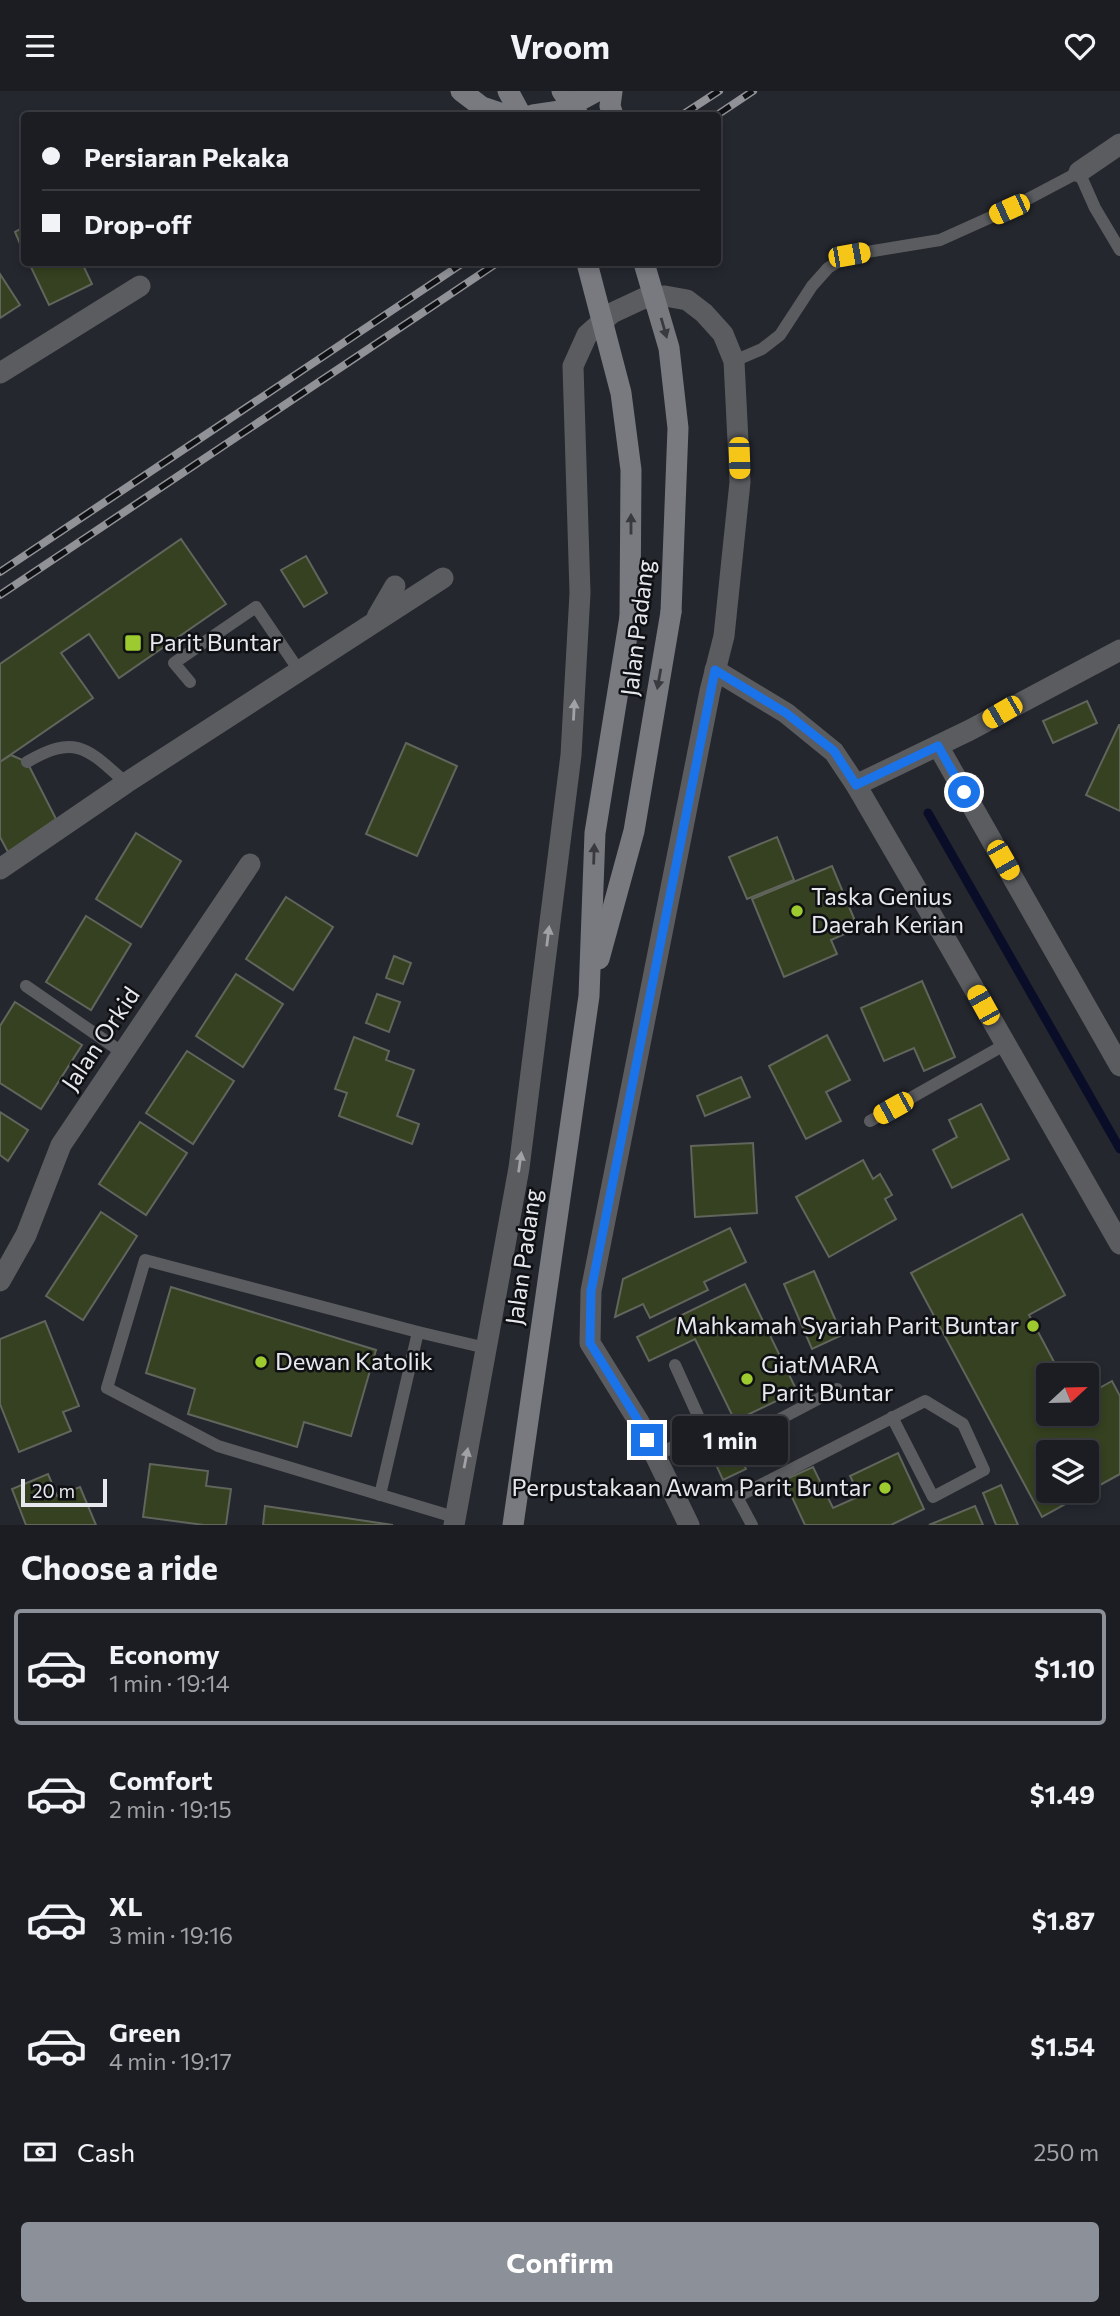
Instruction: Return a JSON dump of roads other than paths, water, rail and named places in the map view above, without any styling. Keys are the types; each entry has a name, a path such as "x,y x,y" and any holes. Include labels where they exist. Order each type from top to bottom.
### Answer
{"street":[{"path":"461,91 482,107 510,98"},
{"path":"562,91 576,112"},
{"path":"553,112 597,92 612,112"},
{"path":"1079,172 1120,144"},
{"name":"Jalan Padang","path":"513,1525 589,996 595,833 630,617 631,470 621,393 588,266"},
{"name":"Jalan Padang","path":"589,996 634,831 671,612 678,428 670,348 645,266"},
{"path":"0,373 140,286"},
{"path":"454,1521 519,1168 571,755 580,593 573,366 587,335 612,313 642,299 665,296 687,300 704,313 723,334 734,361 740,482 724,636 591,1291 590,1343 639,1422 690,1525"},
{"path":"0,869 126,783 443,578"},
{"path":"373,625 395,586"},
{"path":"856,785 938,746 1120,650"},
{"path":"715,670 786,713 834,751 1120,1244"},
{"path":"938,746 1120,1066"},
{"name":"Jalan Orkid","path":"0,1281 26,1235 61,1145 250,864"}],"lane":[{"path":"734,361 762,349 780,335 812,286 828,268 849,255 940,240 1009,209 1079,172 1095,208 1120,250"},
{"path":"190,682 174,663 256,607 300,672"},
{"path":"27,762 46,751 66,745 81,748 97,757 126,783"},
{"path":"26,986 123,1053"},
{"path":"870,1121 1006,1044"},
{"path":"454,1521 380,1495 218,1446 107,1388 145,1260 486,1348"},
{"path":"380,1495 418,1332"},
{"path":"675,1365 704,1429 717,1443 744,1438 837,1389"},
{"path":"752,1525 737,1497 892,1417 925,1401 963,1424 984,1470 933,1497 892,1417"},
{"path":"655,1457 704,1429"}],"waterway":[{"path":"928,813 1120,1149"}],"railway":[{"path":"687,112 719,91"},
{"path":"721,112 753,91"},
{"path":"0,572 459,266"},
{"path":"0,595 493,266"}],"place":[{"name":"Parit Buntar","path":"133,643"},
{"name":"Taska Genius Daerah Kerian","path":"797,911"},
{"name":"Mahkamah Syariah Parit Buntar","path":"1033,1326"},
{"name":"Dewan Katolik","path":"261,1362"},
{"name":"GiatMARA Parit Buntar","path":"747,1379"},
{"name":"Perpustakaan Awam Parit Buntar","path":"885,1488"}]}
